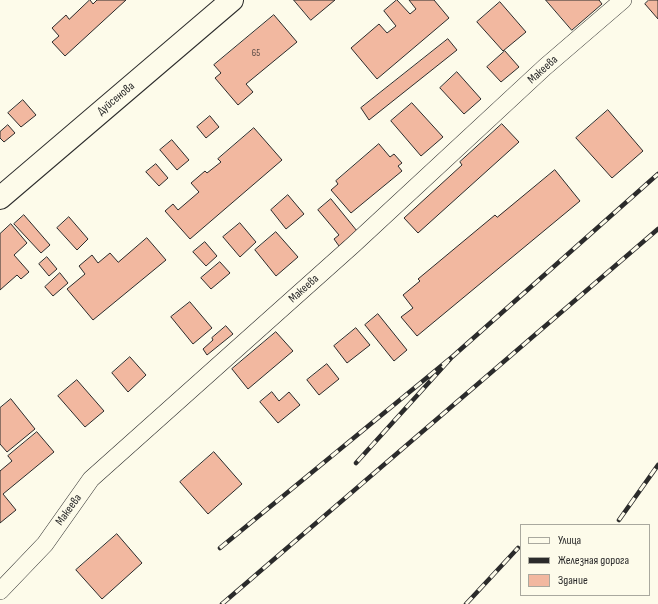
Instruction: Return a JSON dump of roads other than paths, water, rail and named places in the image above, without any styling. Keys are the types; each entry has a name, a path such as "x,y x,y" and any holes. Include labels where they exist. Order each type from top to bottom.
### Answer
{"street":[{"name":"Дуйсенова","path":"0,198 232,0"},
{"name":"Макеева","path":"0,591 45,544 91,479 353,245 545,67 623,0"}],"railway":[{"path":"452,357 658,174"},
{"path":"222,604 658,229"},
{"path":"220,548 452,357 356,463"},
{"path":"619,520 658,465"},
{"path":"466,604 518,548"}]}
